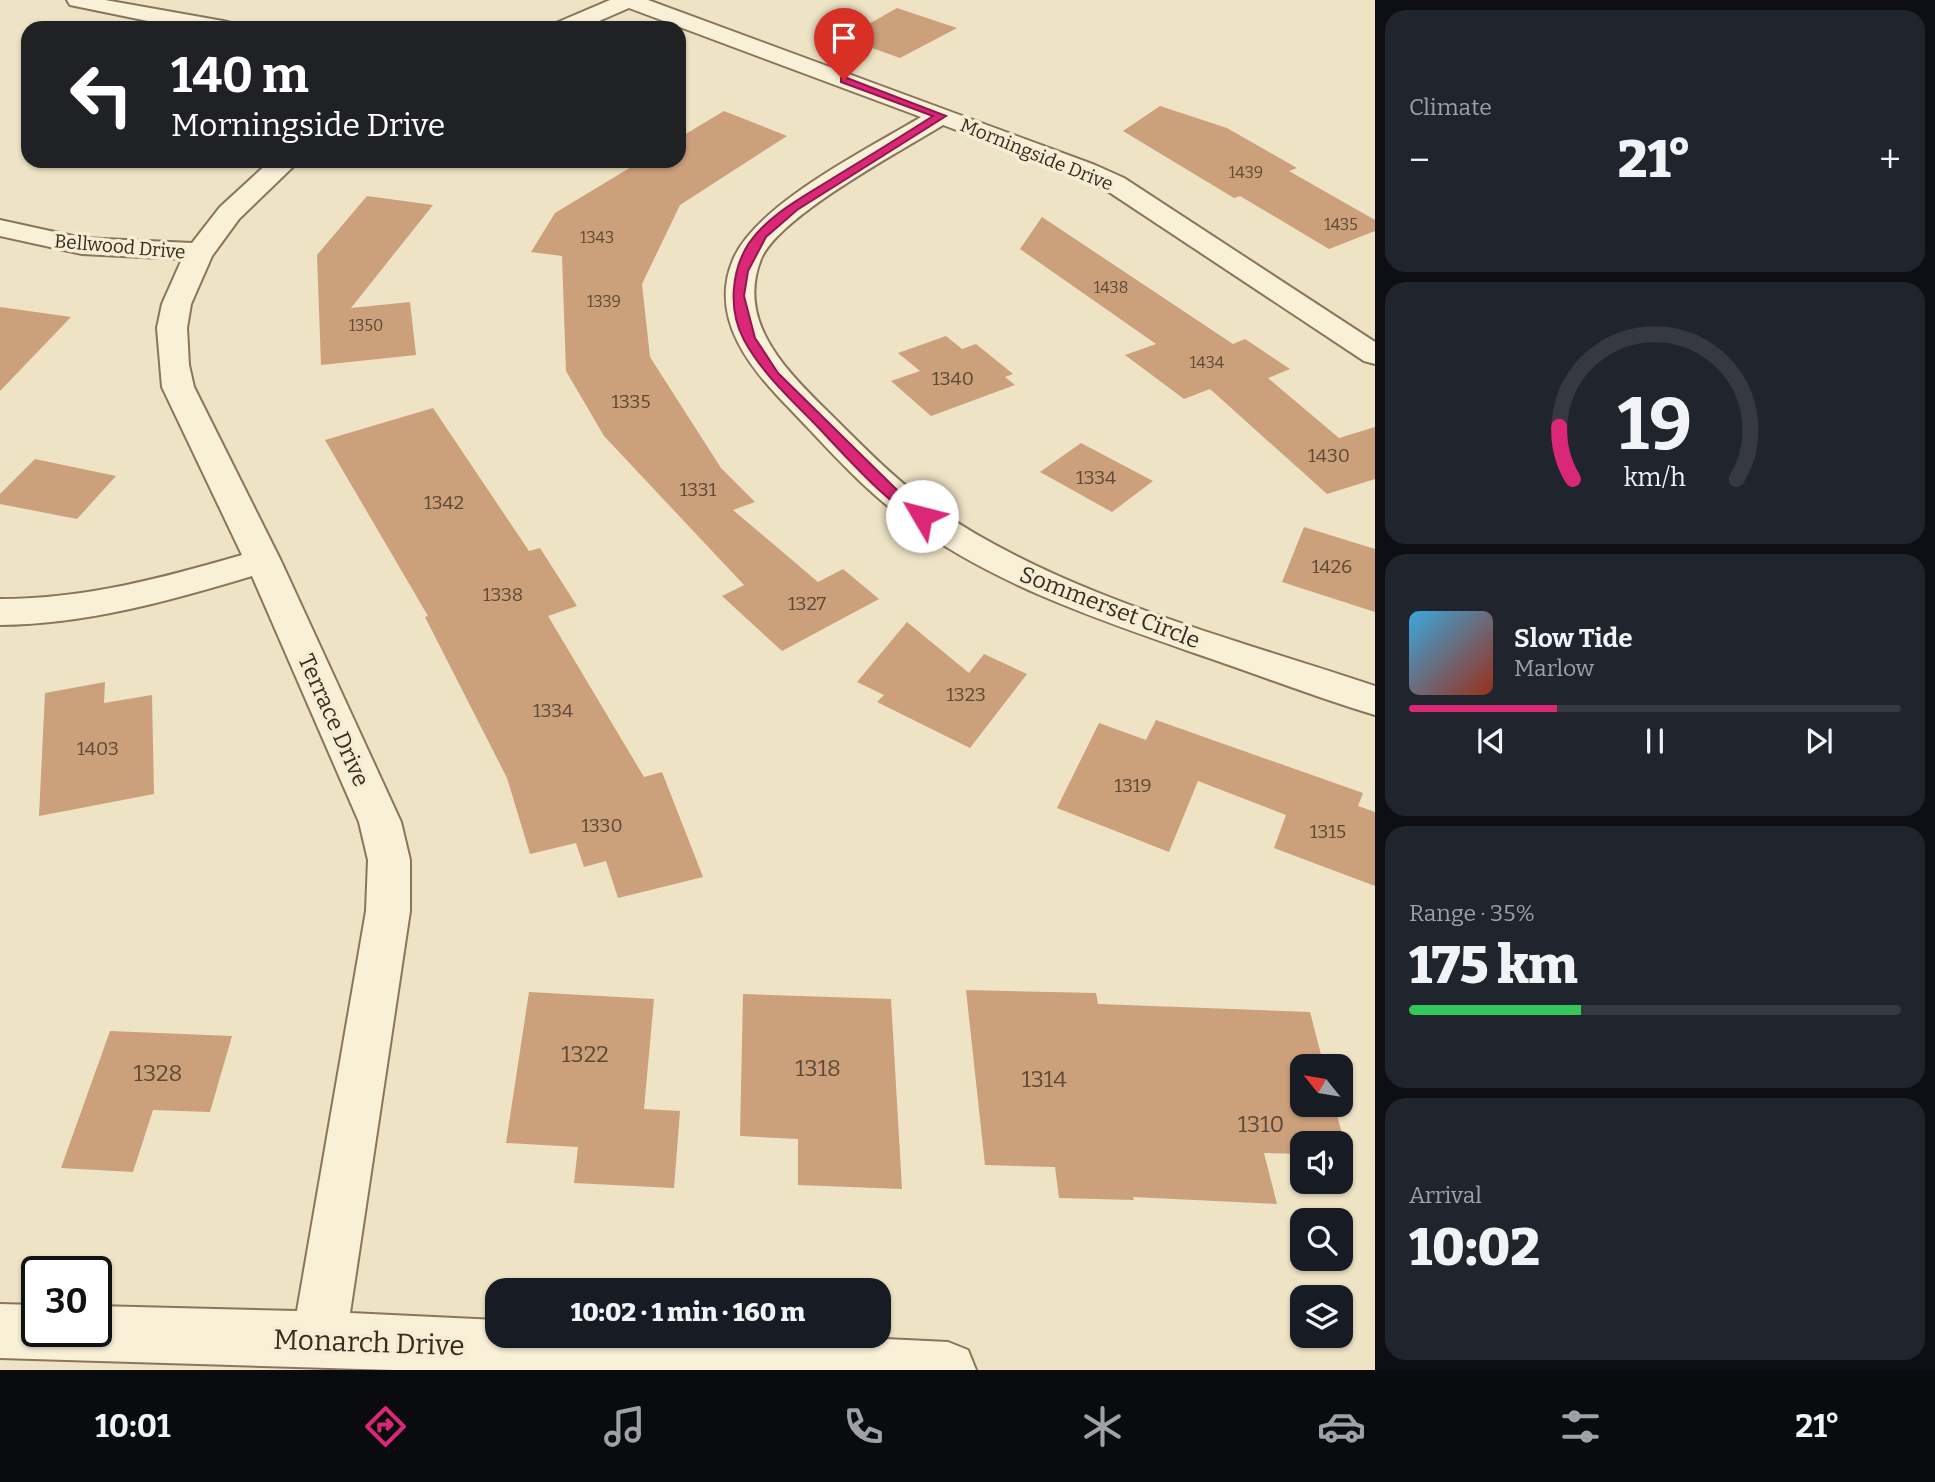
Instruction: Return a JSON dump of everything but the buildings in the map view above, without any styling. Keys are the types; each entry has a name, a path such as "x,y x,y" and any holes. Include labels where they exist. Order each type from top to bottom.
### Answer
{"street":[{"path":"78,0 182,21"},
{"path":"580,21 628,0"},
{"name":"Morningside Drive","path":"628,0 685,21"},
{"name":"Morningside Drive","path":"686,21 1059,159 1115,184 1375,355"},
{"name":"Sommerset Circle","path":"941,116 793,208 754,245 742,271 738,296 749,338 774,375 892,493 960,540 1006,567 1049,588 1104,609 1375,701"},
{"name":"Terrace Drive","path":"276,168 228,213 199,253 180,296 172,326 178,387 263,561 380,822 389,860 388,911 319,1339"},
{"name":"Bellwood Drive","path":"0,228 82,246 199,253"},
{"path":"0,612 30,612 114,601 182,585 263,561"},
{"name":"Monarch Drive","path":"0,1331 319,1339 948,1370"}],"route":[{"path":"844,80 941,116 793,208 774,224 754,245 747,258 738,296 749,338 774,375 892,493 922,516"}]}
